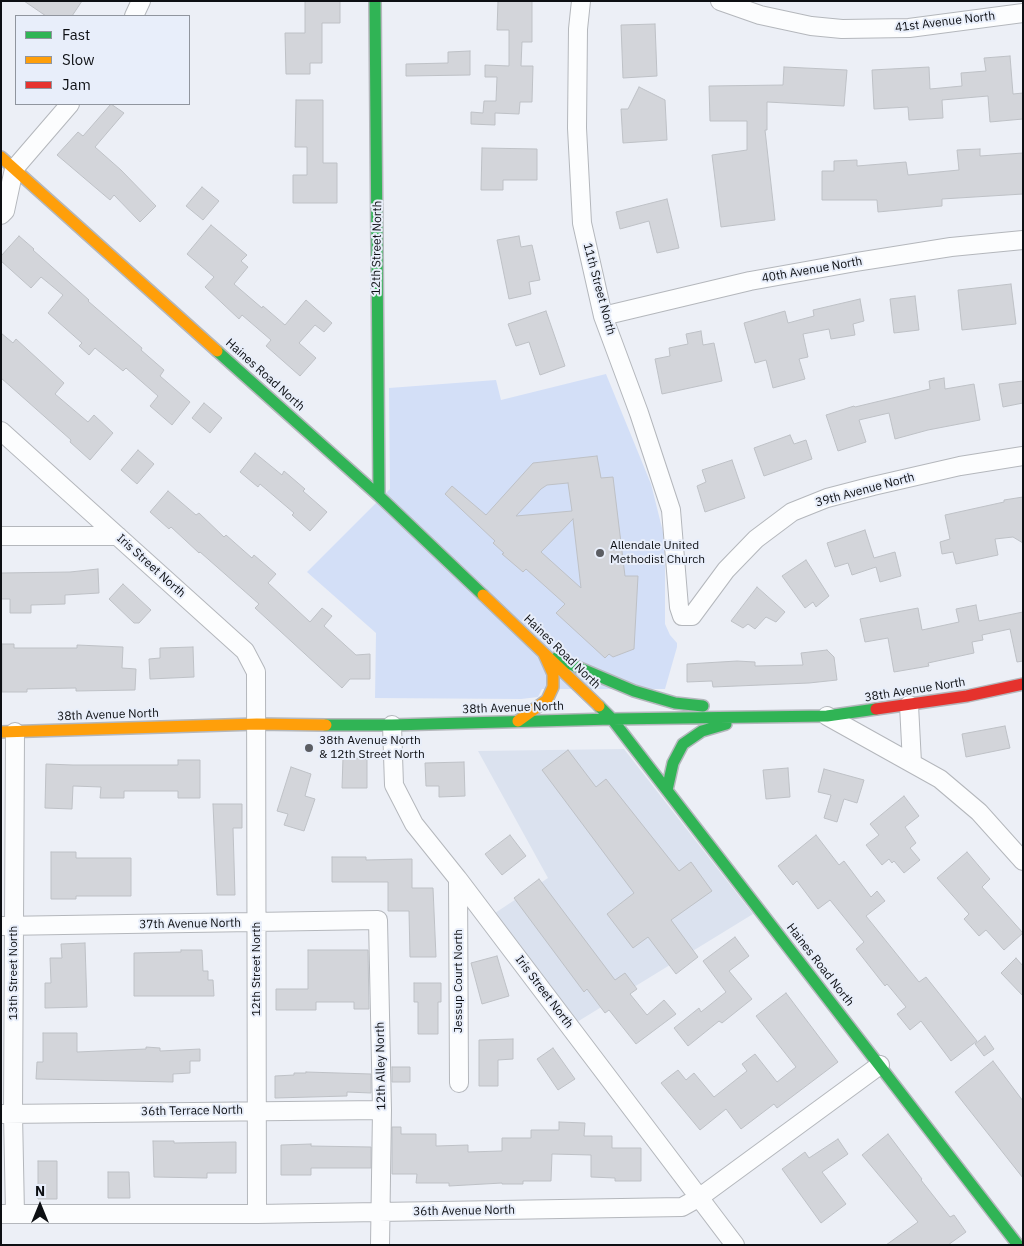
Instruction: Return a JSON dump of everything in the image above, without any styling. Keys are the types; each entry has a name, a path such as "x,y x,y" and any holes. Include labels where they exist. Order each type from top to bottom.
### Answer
{"street":[{"path":"134,15 140,1"},
{"name":"12th Street North","path":"375,1 379,496"},
{"name":"11th Street North","path":"581,1 578,29 577,128 582,223 603,316 639,413 671,510 678,607 682,616 692,616"},
{"name":"41st Avenue North","path":"720,1 760,15 811,26 842,29 909,28 1023,13"},
{"path":"1,215 5,211 8,163 69,105"},
{"name":"Haines Road North","path":"8,163 379,496 612,719 1018,1245"},
{"name":"40th Avenue North","path":"603,316 750,281 951,247 1023,240"},
{"name":"Iris Street North","path":"1,431 245,651 256,672 257,724"},
{"name":"39th Avenue North","path":"692,616 726,570 750,545 792,512 827,498 873,486 960,466 1023,456"},
{"path":"1,536 118,536"},
{"path":"542,652 634,691 675,702 735,711 748,718"},
{"path":"518,721 547,700 553,687 553,674 542,652"},
{"name":"38th Avenue North","path":"8,732 257,724 392,725 827,716 967,696 1023,684"},
{"path":"909,705 912,763"},
{"path":"827,716 940,779 979,812 1023,862"},
{"path":"667,790 672,763 683,744 702,731 748,718"},
{"name":"12th Street North","path":"257,724 257,1214"},
{"name":"Iris Street North","path":"392,725 394,785 414,824 458,879 735,1245"},
{"name":"13th Street North","path":"8,732 8,1214"},
{"name":"Jessup Court North","path":"458,879 459,1083"},
{"name":"37th Avenue North","path":"8,926 378,920"},
{"name":"12th Alley North","path":"378,920 382,1213"},
{"name":"36th Avenue North","path":"8,1214 382,1213 682,1207 700,1197 880,1065"},
{"name":"36th Terrace North","path":"7,1114 382,1110"},
{"path":"380,1245 382,1213"}],"shaded area":[{"path":"606,374 651,484 663,532 665,624 670,635 677,643 665,689 542,689 538,697 521,699 375,698 376,633 307,572 390,489 389,388 496,380 501,400"},
{"path":"624,749 753,914 577,1022 495,913 548,878 478,751"}],"building":[{"path":"24,1 82,1 73,15 45,15"},
{"path":"305,1 340,1 340,23 322,23 322,63 310,63 310,74 286,74 285,33 305,33"},
{"path":"498,1 532,1 532,42 522,42 521,66 533,66 532,102 520,102 519,114 495,113 495,125 471,124 471,112 483,113 484,101 496,101 497,77 485,77 485,65 509,66 509,30 497,30"},
{"path":"655,24 657,76 623,78 621,25"},
{"path":"470,51 470,75 406,76 406,64 448,63 448,52"},
{"path":"1010,56 1013,94 1023,93 1023,119 990,122 988,96 942,100 943,118 909,120 908,107 874,109 872,70 929,67 930,89 962,86 961,73 986,71 984,58"},
{"path":"784,67 847,70 844,106 767,102 767,130 765,130 775,220 721,227 712,155 747,150 747,121 710,121 709,86 783,85"},
{"path":"639,87 665,100 667,140 623,143 621,109 628,109"},
{"path":"296,100 323,100 323,163 337,163 337,203 293,203 293,175 307,175 307,147 295,147"},
{"path":"110,105 124,113 95,147 121,170 156,206 140,222 114,195 110,200 57,155 78,132 83,136"},
{"path":"482,148 537,149 537,180 503,180 503,190 481,190"},
{"path":"980,149 980,156 1023,153 1023,194 942,199 942,206 878,212 877,200 822,200 822,171 834,171 834,161 857,160 857,166 906,162 908,175 959,170 957,150"},
{"path":"202,187 219,201 203,220 186,206"},
{"path":"667,199 679,248 657,253 649,221 620,229 616,212"},
{"path":"211,225 247,255 241,261 248,267 234,284 262,308 263,306 285,325 306,300 332,323 324,332 315,325 299,343 316,358 300,376 266,346 271,340 242,315 239,319 205,287 214,277 187,254"},
{"path":"19,236 88,301 142,348 141,350 164,370 160,376 190,402 172,425 150,406 158,396 126,368 123,371 95,348 89,355 79,346 82,343 48,313 63,295 41,277 31,288 1,261 1,256"},
{"path":"519,236 521,247 532,245 540,280 529,282 531,294 509,299 497,240"},
{"path":"1011,284 1016,324 962,330 958,290"},
{"path":"915,296 919,330 894,333 890,299"},
{"path":"860,299 864,321 853,324 855,335 831,339 829,329 803,334 808,357 799,359 805,379 773,388 766,360 755,363 744,323 785,311 788,323 814,316 813,310"},
{"path":"546,311 565,366 540,375 529,342 516,346 508,324"},
{"path":"701,331 703,345 714,343 722,381 662,394 655,359 670,356 669,348 688,344 686,334"},
{"path":"1,333 13,343 16,339 64,383 55,394 88,422 94,415 113,433 90,460 70,442 71,440 1,378"},
{"path":"944,378 945,389 974,384 980,420 928,430 895,439 889,413 859,420 866,442 838,451 826,415 854,406 930,389 929,381"},
{"path":"1023,381 1023,403 1003,407 999,384"},
{"path":"204,403 222,418 210,433 192,418"},
{"path":"790,435 794,444 806,440 812,459 764,476 754,448"},
{"path":"138,450 154,464 137,484 121,470"},
{"path":"255,453 282,475 284,471 327,512 310,531 292,515 294,513 260,484 258,487 240,472"},
{"name":"Allendale United Methodist Church","path":"597,456 601,478 613,477 625,576 638,576 634,649 613,657 609,654 605,658 556,613 565,604 526,569 523,572 502,554 504,553 493,543 495,541 445,494 452,486 486,515 533,463","holes":["568,483 572,511 516,516 547,485","573,519 581,588 541,552"]},
{"path":"732,460 745,498 705,512 697,486 706,482 702,470"},
{"path":"168,491 196,515 199,513 224,537 226,535 252,558 254,555 276,574 268,583 310,622 322,608 332,616 324,626 356,655 370,654 370,679 350,679 342,688 255,608 259,604 171,527 169,529 150,512"},
{"path":"1023,497 1023,543 1013,537 995,539 998,555 956,564 953,552 942,554 940,542 950,539 945,515"},
{"path":"865,530 874,558 895,552 901,576 880,582 876,567 852,575 848,563 835,567 827,543"},
{"path":"806,560 829,596 816,607 813,602 805,608 782,576"},
{"path":"98,569 99,593 65,595 65,604 31,605 31,613 10,613 10,599 1,599 1,573 70,572"},
{"path":"123,584 151,610 139,623 134,623 109,599"},
{"path":"757,587 785,612 776,622 766,617 755,629 748,624 743,628 731,621"},
{"path":"976,605 979,621 1023,612 1023,661 1017,662 1010,629 982,635 983,640 972,642 974,653 928,663 929,666 894,672 888,638 865,642 860,619 918,608 922,630 959,622 956,609"},
{"path":"2,644 14,644 14,648 77,648 77,645 123,647 122,668 136,669 135,690 76,691 76,688 27,689 27,692 2,692"},
{"path":"193,647 194,677 150,679 149,659 160,658 160,648"},
{"path":"827,650 834,657 837,680 713,687 712,681 687,682 687,664 737,661 755,662 755,666 803,665 801,653"},
{"path":"1005,726 1010,748 966,757 962,734"},
{"path":"568,750 596,787 606,779 679,871 691,862 712,891 671,920 698,957 676,974 648,937 633,948 607,914 634,893 542,770"},
{"path":"343,758 367,758 367,788 342,788"},
{"path":"178,760 200,760 200,798 178,798 178,791 124,791 124,798 100,798 101,787 73,786 72,809 45,808 46,764 178,765"},
{"path":"464,762 465,796 439,797 439,786 426,786 425,763"},
{"path":"291,767 311,774 305,796 315,799 304,831 284,825 288,814 277,811"},
{"path":"788,768 790,797 766,799 763,770"},
{"path":"824,769 864,780 857,803 844,799 837,822 824,818 831,795 818,792"},
{"path":"904,796 919,816 905,827 916,843 910,848 920,860 904,873 894,861 892,863 889,859 882,865 866,845 879,835 870,824"},
{"path":"213,804 242,804 242,828 233,828 235,895 217,895"},
{"path":"510,835 526,856 502,875 485,854"},
{"path":"816,835 839,865 844,861 871,897 877,891 885,901 866,916 919,982 926,977 977,1041 951,1061 921,1021 910,1030 897,1014 906,1007 887,984 885,986 856,949 864,942 830,900 818,909 797,881 793,885 778,866"},
{"path":"51,852 76,852 76,858 131,858 131,896 76,896 76,899 51,899"},
{"path":"967,852 990,879 982,887 1023,933 1004,950 986,930 979,936 964,919 969,914 937,878"},
{"path":"332,857 366,857 366,860 412,859 412,888 433,888 436,957 410,957 409,911 388,911 388,882 332,882"},
{"path":"539,879 615,980 625,973 637,989 630,994 647,1015 664,1000 676,1014 636,1044 609,1010 605,1013 587,989 584,992 514,898"},
{"path":"735,937 749,956 729,971 752,999 722,1023 719,1021 688,1046 674,1028 699,1008 701,1012 726,992 703,961"},
{"path":"85,943 87,1007 45,1008 45,983 51,983 50,958 62,958 61,944"},
{"path":"181,950 202,950 203,971 208,971 208,980 213,980 214,996 134,996 134,953 181,952"},
{"path":"308,950 368,950 369,1009 354,1009 354,1002 316,1002 316,1010 276,1010 276,989 308,989"},
{"path":"497,956 509,996 482,1004 471,963"},
{"path":"1016,958 1023,966 1023,996 1001,973"},
{"path":"414,983 441,983 441,1002 438,1002 438,1034 418,1034 418,1002 414,1002"},
{"path":"786,993 838,1062 777,1108 774,1104 741,1129 726,1109 700,1130 661,1083 678,1070 686,1080 694,1073 714,1097 747,1071 742,1064 755,1054 777,1082 796,1067 756,1016"},
{"path":"43,1033 77,1033 77,1052 146,1049 146,1047 160,1048 160,1051 200,1049 200,1061 190,1061 190,1073 173,1074 173,1082 36,1079 37,1062 43,1062"},
{"path":"985,1036 994,1049 984,1056 975,1044"},
{"path":"513,1039 513,1059 498,1060 498,1086 479,1086 479,1040"},
{"path":"553,1048 575,1079 558,1090 537,1059"},
{"path":"993,1061 1023,1101 1023,1178 955,1092"},
{"path":"392,1067 410,1067 410,1082 392,1082"},
{"path":"306,1072 371,1074 371,1093 347,1092 347,1096 275,1098 275,1076"},
{"path":"559,1122 585,1123 584,1136 612,1136 612,1148 641,1148 641,1181 615,1181 615,1178 591,1177 591,1155 552,1154 551,1181 523,1181 523,1184 502,1183 449,1186 449,1183 416,1183 417,1174 392,1174 392,1127 401,1127 401,1134 436,1134 436,1146 468,1145 468,1152 502,1151 502,1138 531,1138 531,1130 559,1130"},
{"path":"888,1134 950,1217 954,1215 966,1232 948,1245 886,1245 918,1222 862,1155"},
{"path":"838,1139 848,1154 822,1172 846,1204 821,1223 782,1169 805,1152 809,1158"},
{"path":"153,1141 174,1141 174,1143 236,1142 236,1173 207,1173 207,1178 154,1177"},
{"path":"311,1144 311,1146 371,1147 371,1168 311,1168 311,1175 281,1175 281,1145"},
{"path":"38,1161 57,1161 57,1199 38,1199"},
{"path":"108,1172 129,1172 130,1198 108,1198"}],"traffic: fast":[{"path":"375,1 379,496"},
{"path":"217,351 379,496 483,595"},
{"path":"556,658 634,691 675,703 703,706"},
{"path":"599,706 612,719 1018,1245"},
{"path":"326,725 827,716 876,709"},
{"path":"667,790 673,763 683,744 702,731 726,724"}],"traffic: slow":[{"path":"1,157 217,351"},
{"path":"483,595 599,706"},
{"path":"518,721 547,700 553,687 553,674 544,654"},
{"path":"1,732 257,724 326,725"}],"traffic: jam":[{"path":"876,709 967,696 1023,684"}],"place":[{"name":"Allendale United Methodist Church","path":"600,553"},
{"name":"38th Avenue North & 12th Street North","path":"309,748"}]}
